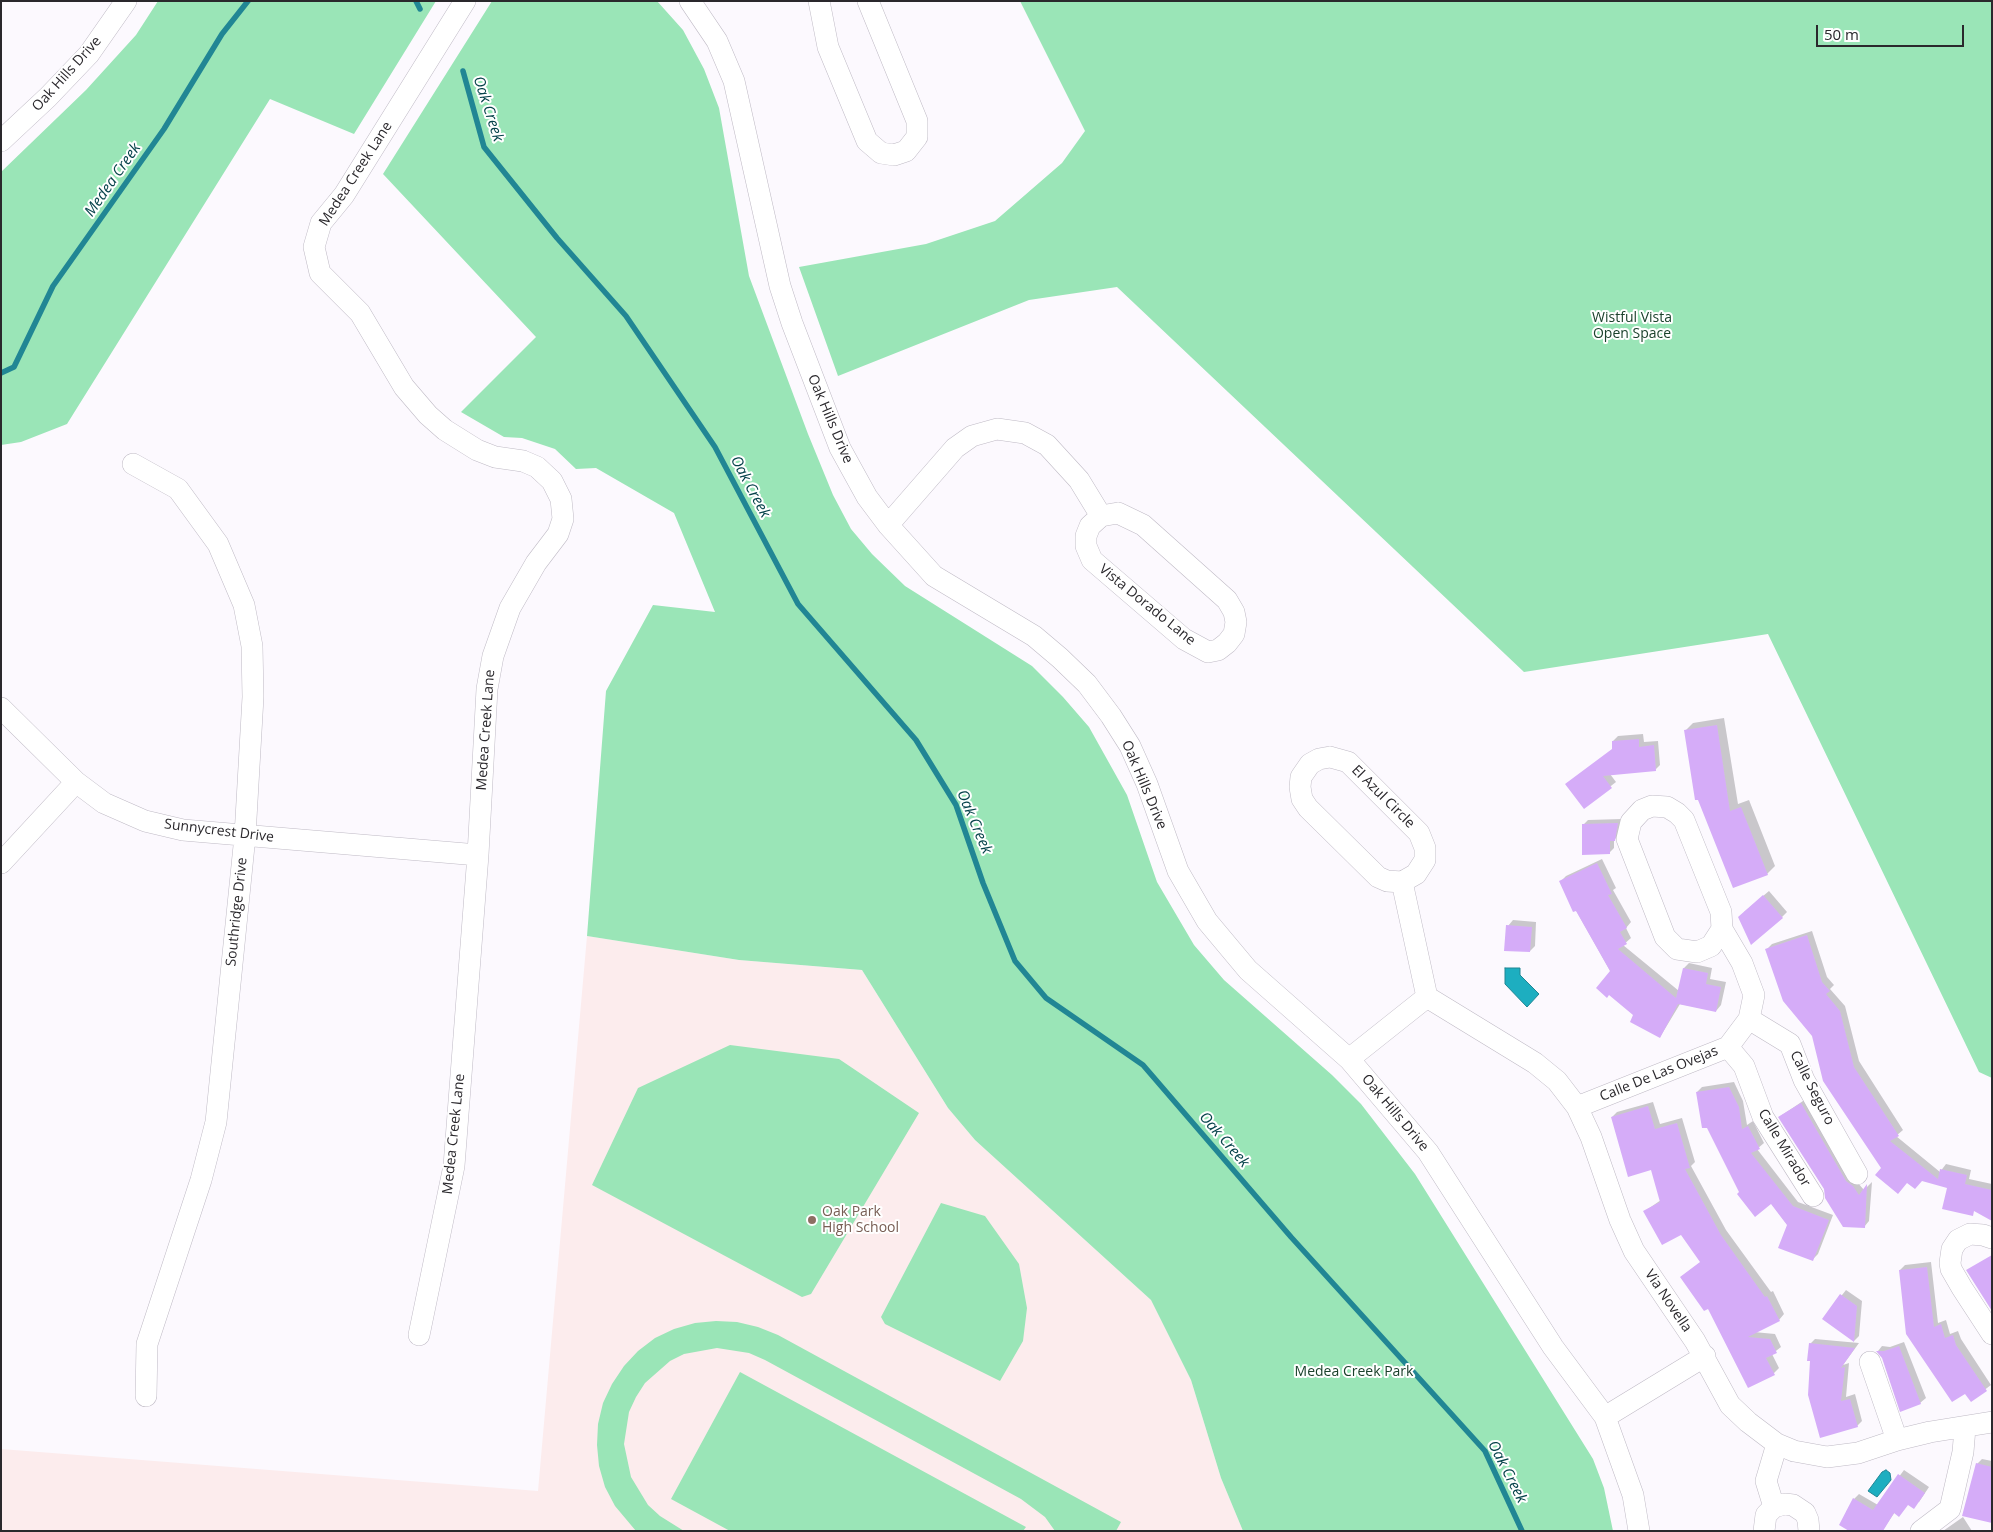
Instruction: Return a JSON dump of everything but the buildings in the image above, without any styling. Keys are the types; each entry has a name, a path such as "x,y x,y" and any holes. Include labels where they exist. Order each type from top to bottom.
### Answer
{"street":[{"name":"Oak Hills Drive","path":"2,138 48,98 89,54 126,1"},
{"name":"Medea Creek Lane","path":"419,1335 454,1166 478,855 487,690 493,656 510,608 536,563 558,534 562,519 561,499 552,481 537,467 523,461 495,458 477,450 445,430 428,416 404,387 360,313 320,273 314,247 321,223 344,195 465,1"},
{"name":"Oak Hills Drive","path":"690,1 717,41 734,80 780,286 795,332 840,448 867,497 888,526 934,576 1034,636 1087,684 1112,716 1130,746 1147,784 1178,870 1207,921 1248,970 1350,1059 1428,1152 1553,1347 1606,1418 1633,1494 1639,1531"},
{"path":"820,1 828,47 866,141 880,153 894,155 906,150 917,137 917,120 868,1"},
{"path":"888,526 955,448 972,436 997,429 1025,433 1047,445 1079,480 1101,516"},
{"name":"Southridge Drive","path":"133,464 178,489 218,544 244,605 252,646 254,698 245,836 216,1122 201,1180 147,1344 146,1396"},
{"name":"Vista Dorado Lane","path":"1118,513 1142,525 1227,600 1234,612 1236,622 1234,634 1227,643 1218,650 1208,652 1184,639 1092,560 1086,546 1086,536 1090,526 1101,516 1118,513"},
{"name":"Sunnycrest Drive","path":"1,708 76,782 104,803 145,821 183,830 478,855"},
{"name":"El Azul Circle","path":"1330,757 1348,762 1419,833 1425,848 1425,860 1416,874 1402,882 1387,881 1378,877 1308,808 1302,799 1300,787 1302,777 1310,764 1319,759 1330,757"},
{"path":"1,863 76,782"},
{"name":"Calle De Las Ovejas","path":"1577,1106 1728,1046 1749,1019 1754,995 1742,963 1722,929 1721,912 1684,820 1667,807 1652,806 1642,810 1631,822 1627,839 1665,937 1677,949 1697,952 1711,946 1722,929"},
{"path":"1350,1059 1427,997 1402,882"},
{"name":"Via Novella","path":"1427,997 1535,1063 1557,1081 1577,1106 1591,1137 1620,1220 1634,1251 1705,1356 1730,1405 1748,1422 1777,1444 1794,1451 1827,1457 1858,1453 1897,1440 1930,1432 1965,1428 1992,1422"},
{"name":"Calle Seguro","path":"1749,1019 1790,1044 1804,1080 1857,1174"},
{"name":"Calle Mirador","path":"1728,1046 1744,1066 1763,1117 1813,1196"},
{"path":"1992,1238 1970,1234 1958,1240 1952,1249 1950,1263 1951,1269 1962,1288 1992,1334"},
{"path":"1606,1418 1705,1356"},
{"path":"1870,1362 1897,1440"},
{"path":"1921,1531 1950,1509 1963,1452 1965,1428"},
{"path":"1774,1507 1766,1481 1777,1444"},
{"path":"1764,1531 1766,1515 1774,1507 1785,1504 1800,1508 1808,1520 1809,1531"}],"shaded area":[{"name":"Oak Park High School","path":"587,936 739,960 862,970 948,1108 975,1140 1151,1300 1191,1380 1221,1478 1243,1531 1,1531 1,1449 538,1491"}],"green space":[{"path":"158,1 436,1 354,134 270,99 67,424 21,442 1,445 1,172 86,90 136,35"},
{"name":"Medea Creek Park","path":"492,1 657,1 683,30 704,69 719,108 749,276 808,434 833,495 851,529 872,554 905,586 1032,666 1089,727 1127,795 1157,882 1194,945 1224,980 1332,1075 1361,1104 1415,1174 1593,1459 1604,1488 1613,1531 1243,1531 1221,1478 1191,1380 1151,1300 975,1140 948,1108 862,970 739,960 587,936 606,691 653,605 715,612 674,513 596,468 576,469 555,449 522,438 504,437 461,412 536,337 383,174"},
{"name":"Wistful Vista Open Space","path":"1020,1 1992,1 1992,1078 1979,1072 1768,634 1524,672 1117,287 1029,300 838,376 799,267 926,244 995,221 1062,163 1085,131"},
{"path":"730,1045 839,1059 919,1113 811,1294 802,1297 592,1185 638,1088"},
{"path":"941,1203 985,1216 1019,1264 1027,1308 1023,1341 1000,1381 885,1324 881,1317"},
{"path":"737,1322 758,1327 778,1335 1121,1522 1116,1531 1055,1531 1045,1517 1021,1499 765,1360 749,1353 717,1348 684,1354 670,1361 645,1383 629,1412 624,1444 631,1477 648,1505 660,1516 684,1531 636,1531 615,1506 605,1487 599,1466 598,1424 603,1403 612,1384 624,1366 638,1351 655,1338 674,1329 695,1323"},
{"path":"740,1372 1026,1527 1023,1531 730,1531 671,1499"}],"water":[{"path":"1505,968 1520,968 1520,975 1539,994 1527,1007 1505,984"},
{"path":"1886,1470 1890,1473 1891,1480 1877,1497 1868,1491 1882,1472"}],"waterway":[{"name":"Medea Creek","path":"1,373 14,367 53,286 164,129 222,34 248,1"},
{"name":"Oak Creek","path":"416,1 420,9"},
{"name":"Oak Creek","path":"463,71 484,147 557,238 626,316 715,447 798,604 916,740 956,805 983,883 1015,961 1046,998 1143,1065 1291,1237 1485,1451 1522,1531"}],"place":[{"name":"Oak Park High School","path":"812,1220"}]}
